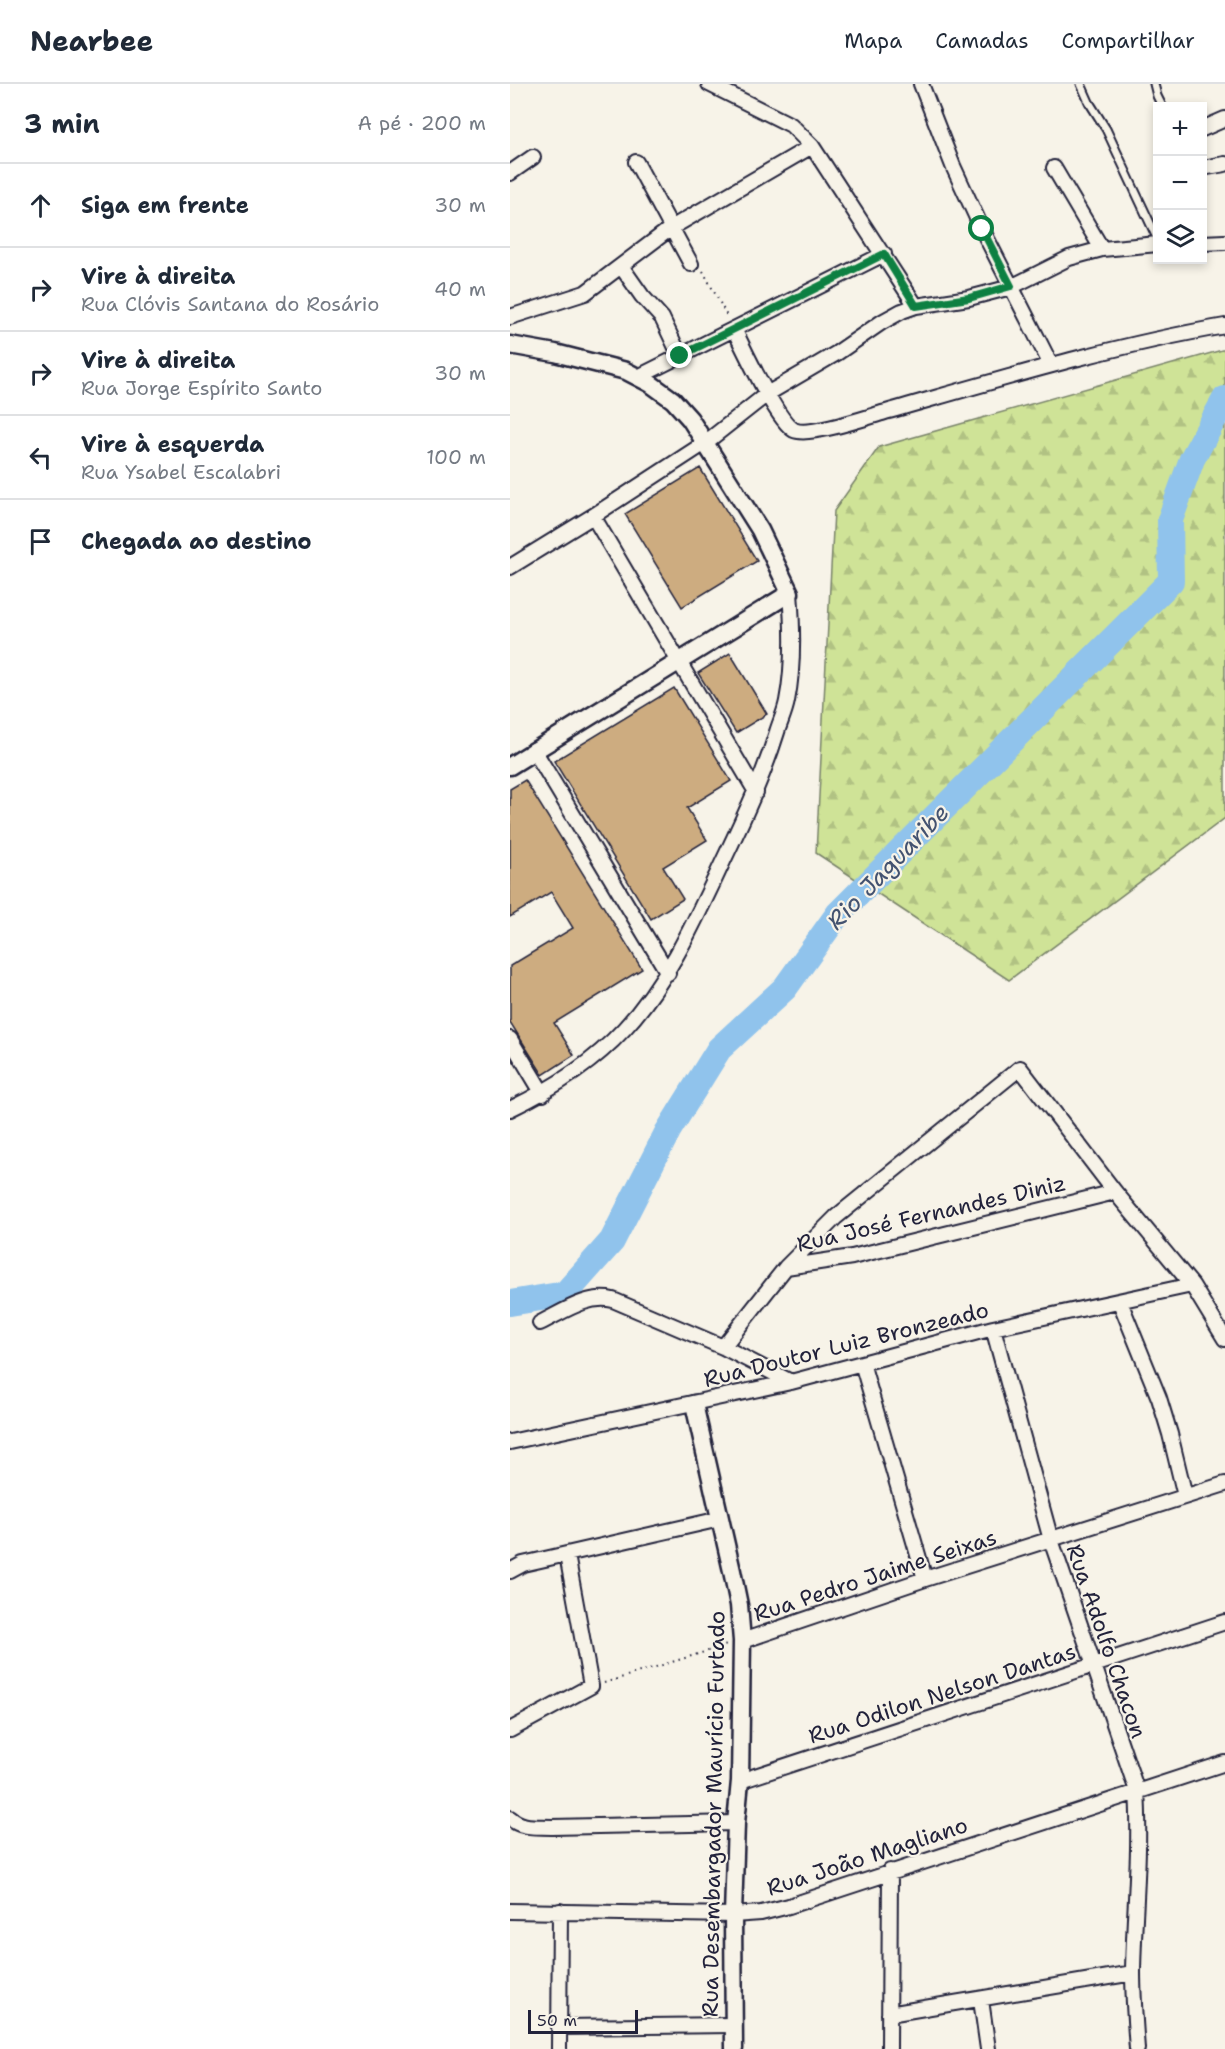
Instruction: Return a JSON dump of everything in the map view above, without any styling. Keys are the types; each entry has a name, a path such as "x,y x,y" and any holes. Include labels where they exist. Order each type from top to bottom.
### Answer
{"street":[{"path":"709,84 791,125 812,146 916,306"},
{"path":"921,84 953,166 1052,365"},
{"path":"1207,127 1225,119"},
{"path":"510,317 585,293 671,228 812,146"},
{"path":"510,173 533,157"},
{"path":"636,162 691,264"},
{"path":"1207,167 1225,164"},
{"path":"1054,168 1102,249"},
{"path":"1207,243 1225,242"},
{"path":"510,567 705,443 767,394 837,353 882,322 916,306 969,298 1011,286 1069,258 1102,249 1153,243"},
{"path":"638,377 884,254"},
{"path":"621,266 642,296 662,318 680,356"},
{"path":"734,329 767,394 788,425 795,431 806,432 1052,365 1172,335 1225,326"},
{"path":"510,345 626,371 673,400 690,419 760,531 790,593 793,625 787,702 756,792 668,973 624,1029 579,1069 543,1094 510,1109"},
{"path":"593,516 756,792"},
{"path":"510,766 790,593"},
{"path":"534,750 668,973"},
{"path":"510,1039 543,1094"},
{"path":"786,1267 836,1217 1020,1068 1115,1192 1192,1285 1225,1339"},
{"name":"Rua José Fernandes Diniz","path":"723,1347 786,1267 852,1257 1115,1192"},
{"name":"Rua Doutor Luiz Bronzeado","path":"510,1442 791,1382 993,1328 1192,1285"},
{"path":"540,1323 588,1300 603,1298 613,1300 723,1347 791,1382"},
{"path":"1120,1302 1159,1398 1185,1496"},
{"name":"Rua Adolfo Chacon","path":"993,1328 1050,1540 1137,1791 1138,1868 1133,1973 1137,2049"},
{"path":"862,1363 925,1579"},
{"name":"Rua Desembargador Maurício Furtado","path":"694,1404 739,1605 740,1781 736,1823 733,1915 734,2049"},
{"name":"Rua Pedro Jaime Seixas","path":"741,1641 925,1579 1225,1484"},
{"path":"510,1571 524,1564 720,1519"},
{"path":"510,1730 591,1686 567,1555"},
{"name":"Rua Odilon Nelson Dantas","path":"740,1781 1225,1622"},
{"name":"Rua João Magliano","path":"510,1911 733,1915 761,1913 789,1906 1225,1763"},
{"path":"510,1818 515,1823 525,1826 543,1827 736,1823"},
{"path":"889,2049 890,1871"},
{"path":"559,2049 560,1911"},
{"path":"889,2014 1133,1973"},
{"path":"981,2000 988,2049"},
{"path":"559,2027 734,2025"}],"lane":[{"path":"1081,84 1106,129 1153,231"},
{"path":"1154,84 1160,102"}],"path":[{"path":"691,264 707,275 734,329"},
{"name":"Rua Pedro Jaime Seixas","path":"591,1686 741,1641"}],"green space":[{"path":"1225,350 1225,818 1009,980 816,853 834,511 879,447"}],"building":[{"path":"700,468 757,561 682,607 625,514"},
{"path":"730,653 767,714 736,733 698,673"},
{"path":"674,688 731,781 687,808 707,840 663,867 683,899 651,919 554,761"},
{"path":"525,780 642,969 554,1023 574,1055 543,1075 510,1022 510,966 573,928 551,892 510,917 510,789"}],"waterway":[{"name":"Rio Jaguaribe","path":"510,1303 565,1294 612,1241 668,1131 719,1049 785,988 838,914 1171,581 1170,520 1192,459 1225,399"}],"route":[{"path":"680,356 884,254 916,306 969,298 1011,286 982,229"}]}
